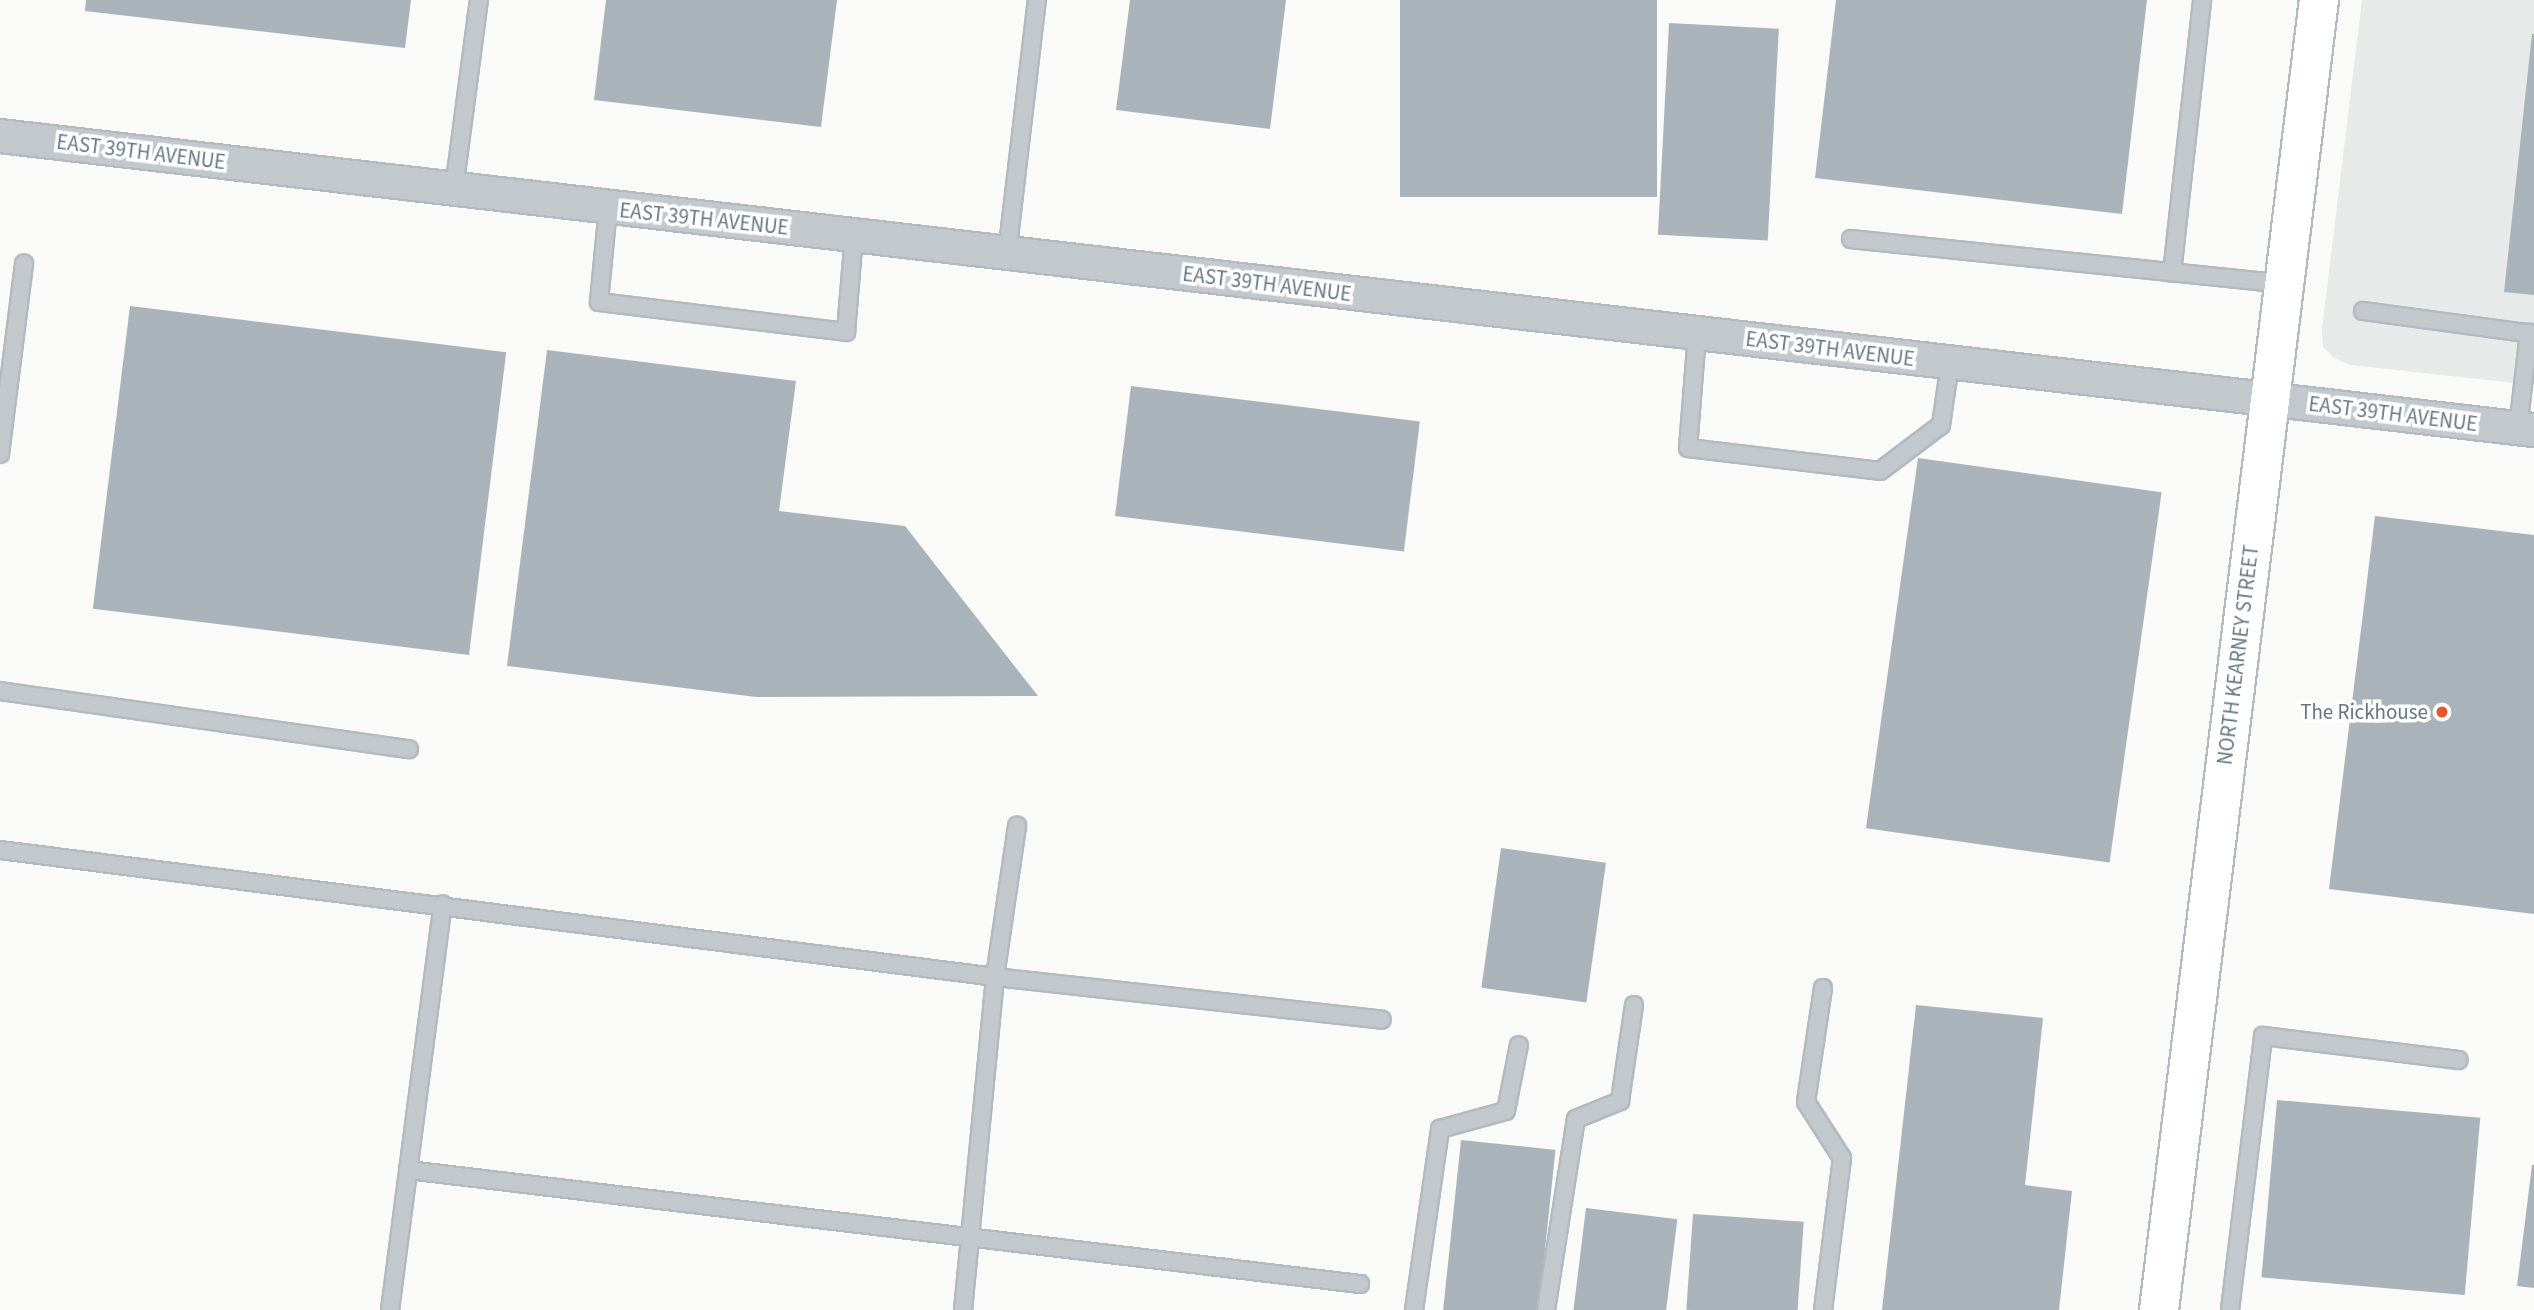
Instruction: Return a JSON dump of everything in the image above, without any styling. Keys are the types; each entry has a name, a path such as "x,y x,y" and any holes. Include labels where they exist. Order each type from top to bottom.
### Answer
{"street":[{"name":"NORTH KEARNEY STREET","path":"2159,1310 2319,0"},
{"name":"EAST 39TH AVENUE","path":"0,136 2526,429"}],"lane":[{"path":"454,189 478,0"},
{"path":"1007,254 1037,0"},
{"path":"2172,273 2202,0"},
{"path":"608,208 599,302 846,332 854,235"},
{"path":"1851,239 2283,284"},
{"path":"0,448 24,264"},
{"path":"2363,311 2531,333 2526,429"},
{"path":"1697,334 1688,448 1880,471 1941,425 1950,363"},
{"path":"0,691 409,749"},
{"path":"963,1310 995,977 1017,826"},
{"path":"0,850 443,904 995,977 1382,1020"},
{"path":"390,1310 443,904"},
{"path":"1823,988 1806,1102 1842,1158 1823,1310"},
{"path":"1546,1310 1576,1119 1620,1101 1634,1005"},
{"path":"2230,1310 2263,1036 2459,1060"},
{"path":"1414,1310 1440,1129 1506,1111 1519,1045"},
{"path":"408,1170 1360,1284"}],"shaded area":[{"path":"2362,0 2534,0 2534,385 2350,365 2334,358 2323,347 2322,329"}],"building":[{"path":"86,0 411,0 405,48 85,11"},
{"path":"606,0 837,0 821,127 594,100"},
{"path":"1130,0 1286,0 1270,129 1116,110"},
{"path":"1400,0 1657,0 1657,197 1400,197"},
{"path":"1836,0 2147,0 2122,214 1815,178"},
{"path":"1669,23 1779,29 1768,240 1658,235"},
{"path":"2534,34 2534,295 2504,292"},
{"path":"130,306 506,352 469,655 93,609"},
{"path":"547,350 796,381 779,511 905,526 1038,696 756,697 507,666"},
{"path":"1131,386 1420,421 1404,551 1115,516"},
{"path":"1918,458 2162,492 2110,863 1866,828"},
{"name":"The Rickhouse","path":"2375,516 2534,535 2534,914 2329,889"},
{"path":"1501,848 1606,863 1586,1002 1481,988"},
{"path":"1916,1005 2043,1018 2025,1185 2072,1191 2059,1310 1882,1310"},
{"path":"2277,1100 2480,1118 2465,1295 2261,1277"},
{"path":"1461,1140 1555,1150 1539,1310 1443,1310"},
{"path":"2534,1165 2534,1288 2517,1286"},
{"path":"1586,1208 1677,1219 1666,1310 1573,1310"},
{"path":"1693,1214 1804,1222 1798,1310 1686,1310"}],"place":[{"name":"The Rickhouse","path":"2442,712"}]}
